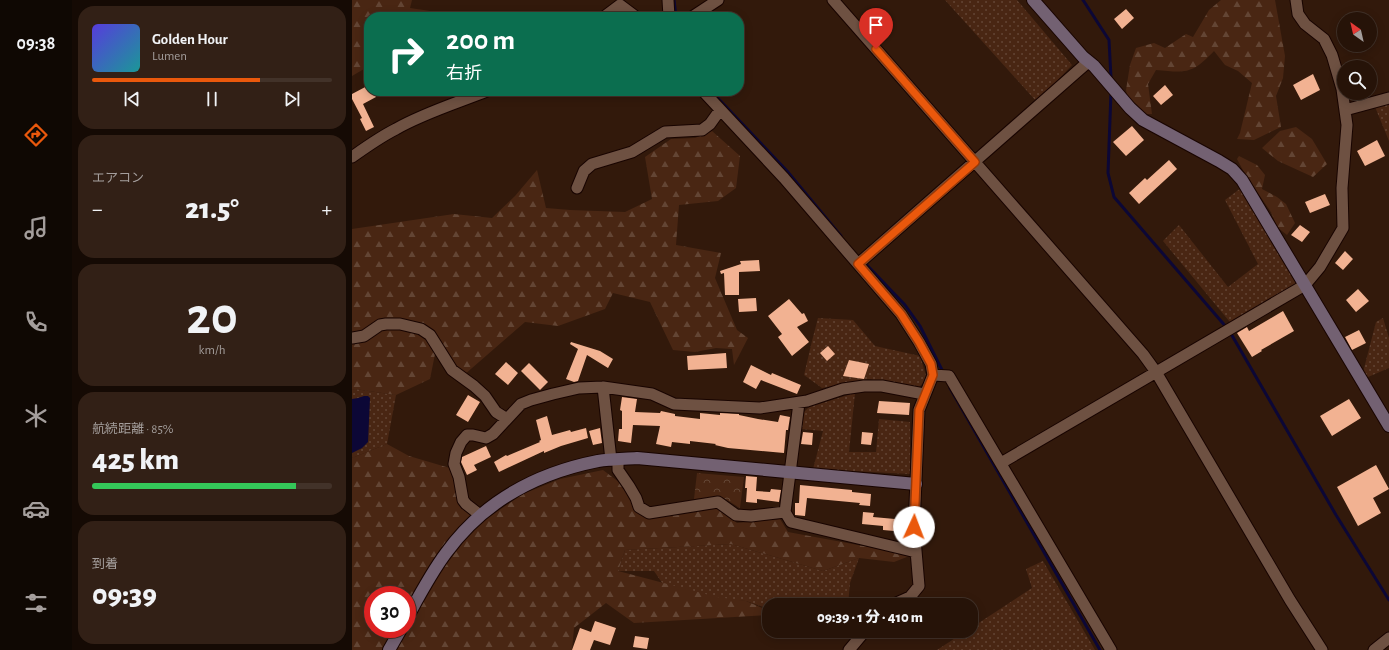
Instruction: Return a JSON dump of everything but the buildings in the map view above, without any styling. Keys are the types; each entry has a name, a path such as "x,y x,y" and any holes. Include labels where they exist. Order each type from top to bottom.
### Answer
{"street":[{"path":"668,0 669,12"},
{"path":"700,12 718,0"},
{"path":"833,0 1143,354 1156,372 1290,600 1322,650"},
{"path":"1001,463 1305,285 1320,267 1343,228 1342,188 1347,125 1342,89 1332,55 1324,39 1305,24 1298,14 1296,0"},
{"path":"1036,1 1088,62 1094,66 1130,108 1143,120 1219,161 1232,169 1242,180 1389,426"},
{"path":"611,12 620,5 629,12"},
{"path":"858,264 1088,62"},
{"path":"352,157 397,128 474,96"},
{"path":"707,96 784,178 901,314 931,364 933,375 924,394 919,410 914,527 920,586 908,598"},
{"path":"1345,110 1389,98"},
{"path":"577,188 584,171 592,164 632,152 666,132 702,130 710,124 720,110"},
{"path":"352,338 364,336 376,327 386,324 400,324 421,329 430,335 452,370 474,386 485,396 496,412 507,419"},
{"path":"933,375 949,376 1111,650"},
{"path":"480,515 463,500 460,477 454,464 460,442 467,435 486,438 493,434 521,404 531,400 579,388 603,387 652,394 674,404 760,408 799,402 843,389 864,386 882,386 924,394"},
{"path":"603,387 614,460 618,470 636,498 639,507 649,513 718,502 736,515 751,516 785,512"},
{"path":"799,402 785,512 791,522 916,552"},
{"path":"416,602 435,569 447,552 480,515 524,485 549,474 572,467 637,458 916,484"},
{"path":"389,650 396,638"},
{"path":"849,650 859,638"},
{"path":"1374,650 1389,638"}],"green space":[{"path":"352,0 412,0 410,8 437,12 364,12 364,69 352,76"},
{"path":"945,0 1017,0 1072,65 1037,102"},
{"path":"1221,0 1275,0 1285,56 1283,78 1276,96 1281,127 1254,140 1237,139 1240,133 1252,83 1238,71 1225,65 1214,51 1200,64 1188,70 1175,72 1156,70 1148,84 1152,114 1144,114 1130,108 1126,90 1130,65 1136,48 1154,43 1165,48 1186,34 1193,37 1209,10"},
{"path":"1389,98 1389,141 1373,102"},
{"path":"1296,127 1312,139 1327,164 1313,177 1278,161 1262,148 1280,131"},
{"path":"712,131 740,156 736,188 718,201 679,205 676,245 721,253 715,278 737,330 748,338 734,365 732,349 716,348 695,352 673,350 650,302 613,293 605,309 558,326 525,322 464,375 436,349 430,379 396,395 355,389 352,390 352,229 454,214 492,218 515,196 537,170 546,208 625,212 652,199 645,157 671,139 695,138"},
{"path":"1239,156 1257,165 1265,175 1262,189 1286,204 1295,223 1287,235 1277,227 1271,212 1246,176 1237,159"},
{"path":"1245,185 1305,285 1234,327 1163,241 1179,225 1228,287 1258,264 1225,200"},
{"path":"818,318 853,320 875,346 920,356 927,379 918,388 868,379 822,388 804,375"},
{"path":"1383,318 1389,338 1389,368 1361,380 1376,322"},
{"path":"355,389 396,395 387,444 352,458 352,390"},
{"path":"855,393 849,452 876,452 879,419 910,422 910,474 813,469 823,431 801,429 803,413 809,407"},
{"path":"387,444 409,456 453,469 476,526 523,494 560,479 603,470 624,486 647,515 717,508 737,523 780,519 788,532 912,555 894,562 859,558 823,571 731,544 625,550 618,571 717,597 746,601 762,608 762,615 634,623 606,603 574,628 572,650 352,650 352,458"},
{"path":"697,473 744,477 740,508 722,497 694,499"},
{"path":"731,544 823,571 859,558 850,583 849,598 762,598 762,607 746,601 671,596 654,571 618,571 625,550"},
{"path":"1043,561 1095,650 937,650 955,638 978,638 978,623 1032,588 1026,569"}],"shaded area":[{"path":"368,396 370,398 368,442 362,448 352,453 352,399"}],"waterway":[{"path":"674,0 675,12"},
{"path":"1083,0 1109,40 1111,78"},
{"path":"1111,92 1108,173 1114,197 1227,328"},
{"path":"716,96 787,171 841,236"},
{"path":"864,262 905,305 920,326 943,372"},
{"path":"1230,332 1336,515 1389,600"},
{"path":"950,388 1100,650"}],"route":[{"path":"876,49 975,162 858,264 901,314 931,364 933,375 924,394 919,410 914,527"}]}
